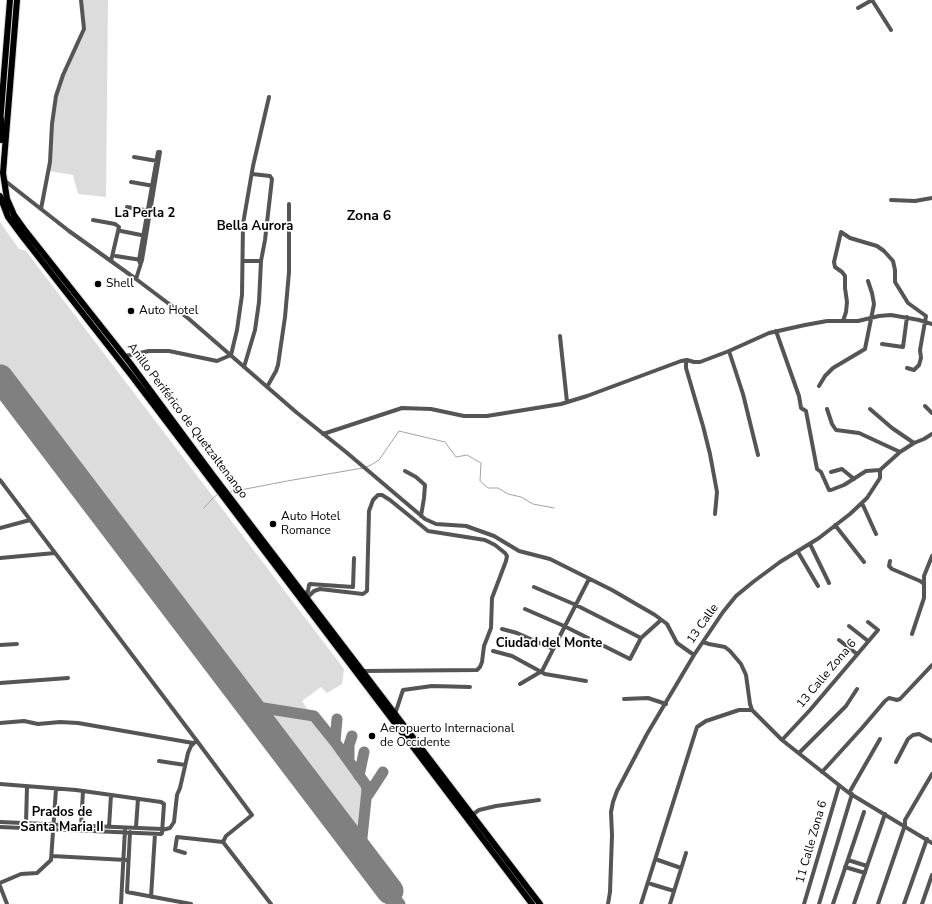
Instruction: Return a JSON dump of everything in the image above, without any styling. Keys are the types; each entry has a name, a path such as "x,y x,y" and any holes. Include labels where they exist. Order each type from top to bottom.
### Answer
{"highway":[{"path":"0,123 10,0"},
{"name":"Anillo Periférico de Quetzaltenango","path":"15,0 2,177 7,199 19,223 124,356 223,493 306,596 540,904"},
{"path":"0,165 1,108"},
{"name":"Anillo Periférico de Quetzaltenango","path":"0,196 5,211 15,227 223,493 532,904"},
{"path":"93,325 100,329 120,355 124,356"},
{"path":"440,783 445,786 472,815"},
{"path":"463,813 472,815"}],"street":[{"path":"41,209 50,162 52,124 56,96 63,75 84,29 81,0"},
{"path":"858,8 872,0 891,30"},
{"path":"231,355 241,302 244,224 252,174 269,97"},
{"path":"134,157 157,161 145,236 136,279"},
{"path":"244,367 255,330 259,302 261,261 272,179 270,176 252,174"},
{"path":"2,177 41,209 189,319 267,387 421,516 436,524 464,526 494,536 519,551 550,559 652,613 667,624 677,643 694,655"},
{"path":"131,182 153,186"},
{"path":"891,200 912,201 932,198"},
{"path":"267,387 278,365 285,317 289,272 289,204"},
{"path":"127,207 149,210"},
{"path":"93,220 114,223 118,226 119,231 111,261"},
{"path":"121,231 145,236"},
{"path":"843,321 847,302 845,276 835,267 834,262 841,232 850,238 877,246 884,251 893,261 895,282 908,303 926,316 920,350 921,360 919,365 914,370 907,368"},
{"path":"116,256 140,261"},
{"path":"243,261 261,261"},
{"path":"819,386 825,376 833,368 865,349 874,301 868,281"},
{"path":"323,434 402,408 431,409 464,416 486,416 520,412 567,402 686,360 700,362 729,351 763,335 827,321 854,321 885,315 907,317 932,324"},
{"path":"882,344 903,347 907,317"},
{"path":"776,331 799,396 801,408 806,411 813,454 818,470 821,472 830,490 844,485 866,471 880,470"},
{"path":"560,336 567,402"},
{"path":"124,356 149,351 169,351 217,361 231,355"},
{"path":"729,351 743,394 758,455"},
{"path":"686,360 686,368 704,426 710,454 717,492 715,514"},
{"path":"925,406 932,413"},
{"path":"827,409 832,424 836,430 858,433 900,452"},
{"path":"870,409 892,428 914,443"},
{"name":"13 Calle","path":"608,904 610,892 612,835 611,812 613,802 634,758 694,655 723,612 736,596 768,570 810,544 862,503 880,478 880,470 900,452 932,434"},
{"path":"831,472 842,469 854,479"},
{"path":"405,471 425,485 421,516"},
{"path":"0,480 195,742 252,815 226,836 223,842"},
{"path":"0,490 6,489"},
{"path":"306,596 320,589 363,594 367,591 370,512 373,500 378,495 382,495 390,500 428,531 485,540 495,545 505,553 507,556 506,561 492,598 491,628 484,646 482,662 478,670 363,671"},
{"path":"862,503 876,534"},
{"path":"0,528 30,520"},
{"path":"835,525 864,562"},
{"path":"810,544 829,583"},
{"path":"798,552 818,586"},
{"path":"0,558 55,554"},
{"path":"912,634 924,598 925,574 932,556"},
{"path":"306,596 308,585 310,584 354,587 354,558"},
{"path":"890,561 889,566 892,569 924,584"},
{"path":"520,684 542,671 589,579"},
{"path":"534,587 576,605 641,638"},
{"path":"525,609 564,626 630,659 641,638 661,620"},
{"name":"13 Calle Zona 6","path":"782,740 810,710 878,630 868,622"},
{"path":"849,626 868,642"},
{"path":"502,629 517,633 553,649"},
{"path":"839,640 857,654"},
{"path":"703,642 726,648 743,667 746,675 752,710 782,740 850,794 905,825 932,843"},
{"path":"0,645 17,644"},
{"path":"493,651 512,656 547,674 586,681"},
{"path":"822,772 886,700 889,698 897,700 900,699 932,664"},
{"path":"0,683 68,678"},
{"path":"396,714 403,690 432,686 470,687"},
{"path":"798,753 846,706 857,689"},
{"path":"624,699 649,698 666,704"},
{"path":"641,904 696,729 706,721 739,710 752,710"},
{"path":"0,723 22,721 36,724 73,723 195,742"},
{"path":"896,762 908,739 912,735 919,734 932,741"},
{"path":"819,904 850,794 880,739"},
{"path":"0,827 53,829 109,826 155,834 170,828 174,822 177,795 188,753 195,742"},
{"path":"159,761 185,765"},
{"path":"878,904 905,825 905,820 932,774"},
{"path":"0,784 83,791 163,803 162,831"},
{"name":"11 Calle Zona 6","path":"804,904 839,786"},
{"path":"26,828 27,787"},
{"path":"0,883 21,874 37,873 50,862 52,856 56,789"},
{"path":"81,827 83,791"},
{"path":"109,831 111,795"},
{"path":"136,827 138,799"},
{"path":"472,815 479,810 496,806 539,800"},
{"path":"833,904 864,812"},
{"path":"854,904 885,814"},
{"path":"0,822 54,824 109,831 126,830 130,827 136,827 162,831"},
{"path":"126,830 127,892 192,904"},
{"path":"151,896 155,834"},
{"path":"185,852 175,850 177,837 223,842 268,903"},
{"path":"904,904 927,839"},
{"path":"670,904 686,853"},
{"path":"52,856 126,860"},
{"path":"121,904 126,860"},
{"path":"658,860 681,868"},
{"path":"848,860 867,866"},
{"path":"846,867 865,873"},
{"path":"922,904 932,875"},
{"path":"651,884 674,891"},
{"path":"0,886 7,904"}],"shaded area":[{"path":"82,0 108,0 106,197 78,194 73,175 49,171 54,109 66,70 84,29"},
{"path":"0,222 19,249 26,251 344,669 342,684 327,693 321,687 302,701 308,710 263,705 257,703 250,696 0,366"},
{"path":"276,714 304,718 313,722 361,785 363,797 359,824 357,827 349,827 271,724 270,720 272,716"}],"waterway":[{"path":"366,467 379,460 399,431 445,442 456,457 467,455 481,463 480,481 488,488 498,488 508,494 521,497 533,504 554,508"},
{"path":"230,492 363,468"},
{"path":"204,508 217,495"}],"taxiway":[{"path":"239,691 247,701 257,707 314,716 335,742 366,785 367,790 361,847 365,858"},
{"path":"268,729 264,723 264,716 266,712 272,710"},
{"path":"335,742 337,719"},
{"path":"349,760 349,745 352,736"},
{"path":"359,776 364,752"},
{"path":"368,795 383,772"},
{"path":"343,829 357,834 361,833 363,828"},
{"path":"390,891 400,904"}],"runway":[{"path":"0,378 390,891"}],"place":[{"name":"Shell","path":"98,284"},
{"name":"Auto Hotel","path":"131,311"},
{"name":"Auto Hotel Romance","path":"273,524"},
{"name":"Aeropuerto Internacional de Occidente","path":"372,736"}],"district":[{"name":"La Perla 2","path":"145,214"},
{"name":"Zona 6","path":"369,217"},
{"name":"Bella Aurora","path":"255,227"},
{"name":"Ciudad del Monte","path":"549,644"},
{"name":"Prados de Santa Maria II","path":"62,820"}]}
